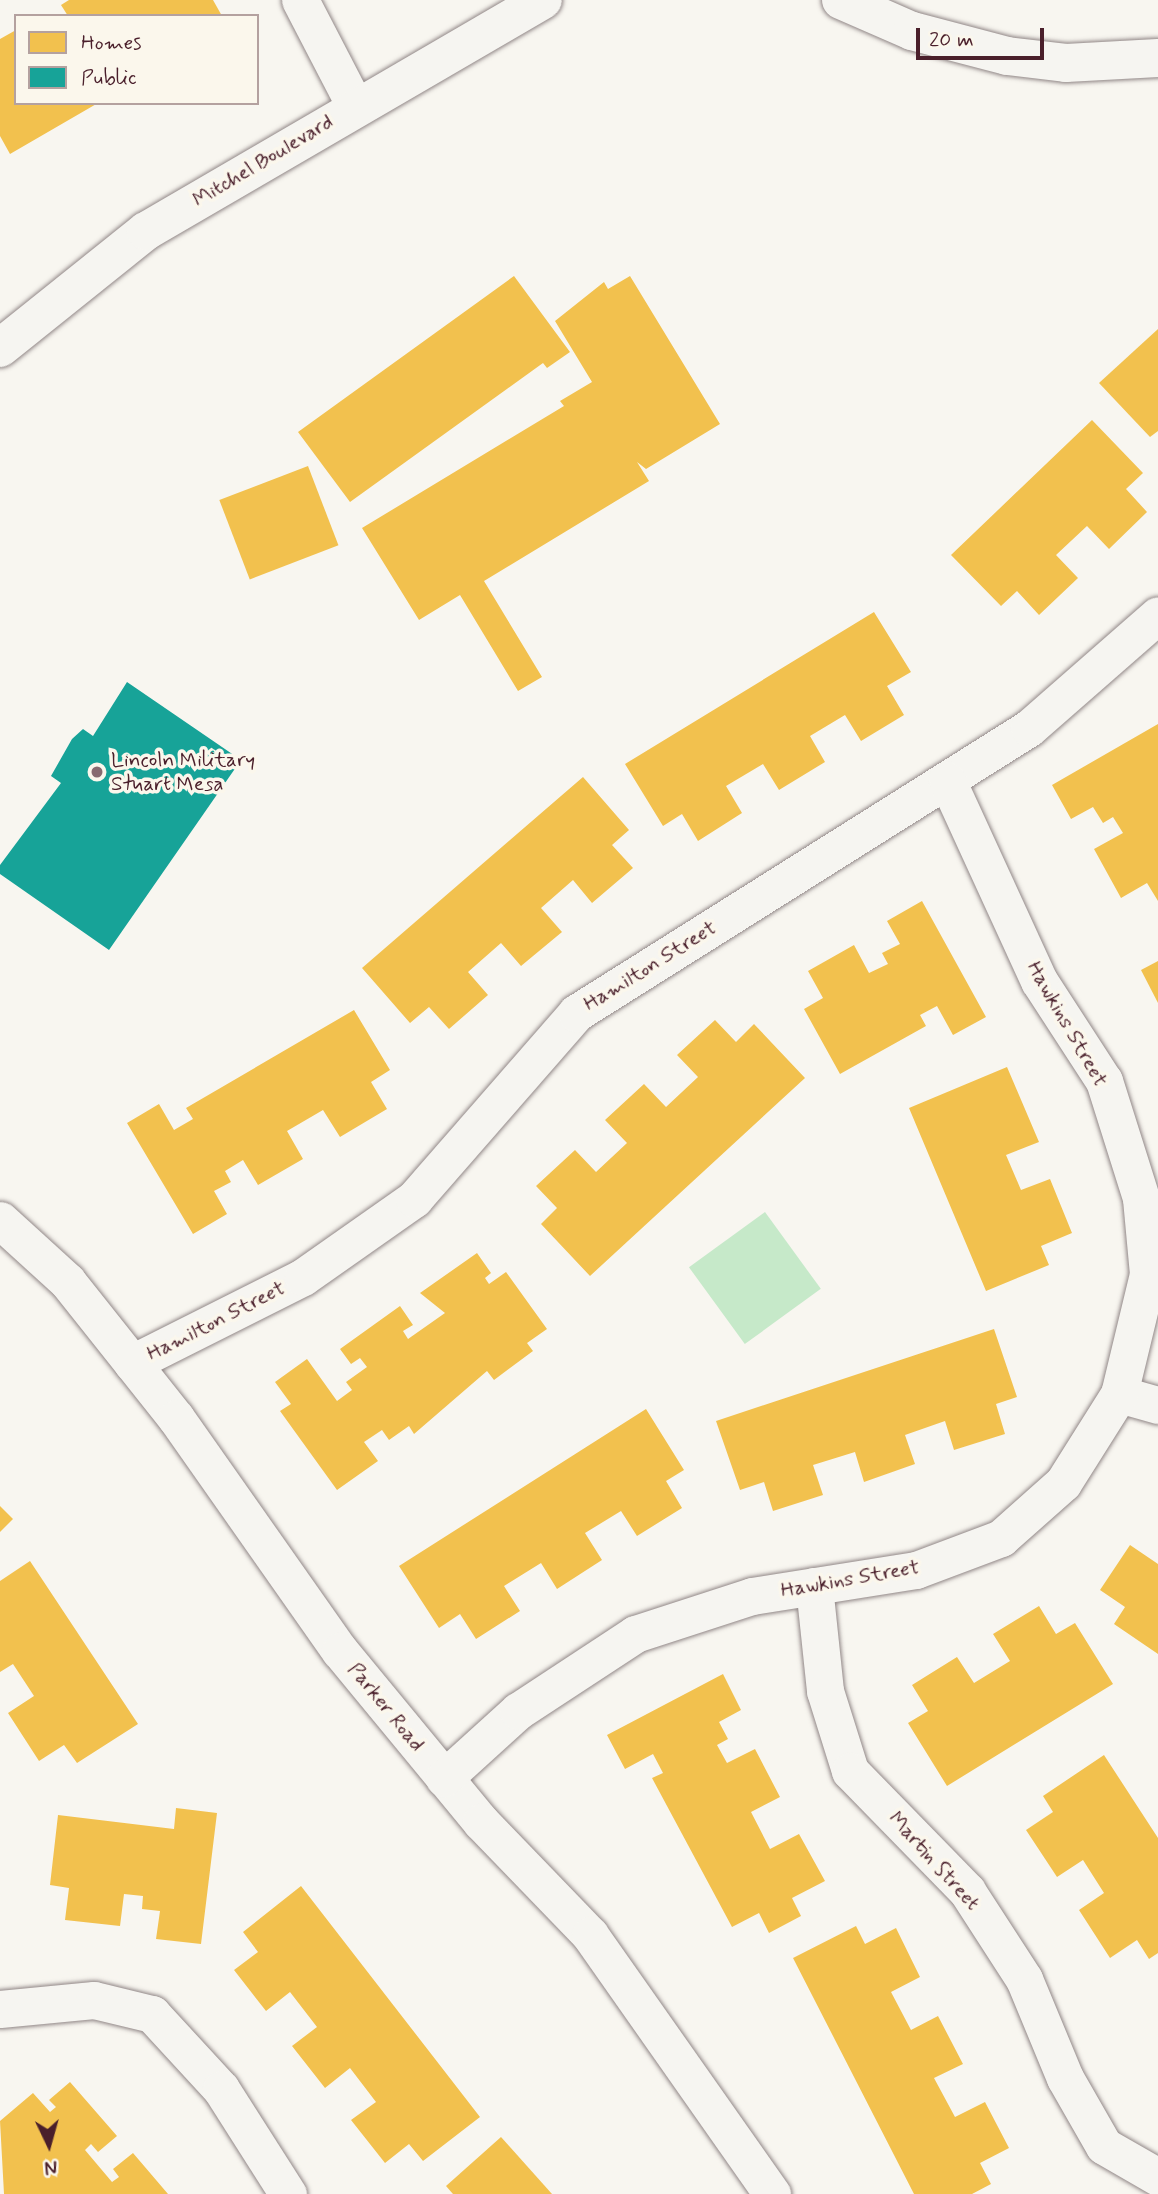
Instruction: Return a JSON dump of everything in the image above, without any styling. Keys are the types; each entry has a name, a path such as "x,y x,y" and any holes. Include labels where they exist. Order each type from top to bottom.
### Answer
{"street":[{"path":"300,0 355,106"},
{"name":"Mitchel Boulevard","path":"0,348 146,231 355,106 543,0"},
{"path":"841,0 912,31 1007,56 1066,63 1158,58"},
{"name":"Hamilton Street","path":"132,1363 303,1277 414,1199 576,1013 1029,728 1158,615"},
{"name":"Hawkins Street","path":"444,1777 518,1711 635,1634 752,1596 916,1570 1001,1538 1063,1483 1119,1394 1148,1274 1141,1198 1104,1081 1039,981 947,780"},
{"name":"Parker Road","path":"0,1220 67,1281 132,1363 340,1651 444,1777 590,1935 772,2194"},
{"path":"1119,1394 1158,1405"},
{"name":"Martin Street","path":"814,1586 825,1691 850,1771 967,1891 1024,1979 1065,2078 1104,2146 1158,2177"},
{"path":"0,2009 94,2000 152,2014 221,2089 288,2194"}],"green space":[{"path":"765,1212 821,1289 745,1344 689,1267"}],"building: Homes":[{"path":"69,0 213,0 221,14 67,14 61,5"},
{"path":"14,31 14,105 95,105 10,154 0,136 0,39"},
{"path":"514,276 570,352 547,368 543,363 350,502 298,432"},
{"path":"630,276 720,424 646,469 637,462 649,481 484,581 542,677 518,691 460,595 419,620 362,528 564,406 560,401 592,382 555,321 604,282 608,289"},
{"path":"1158,329 1158,431 1150,437 1099,383"},
{"path":"1092,420 1143,473 1126,489 1147,512 1109,549 1087,526 1056,555 1078,578 1039,615 1017,591 1001,606 951,555"},
{"path":"308,466 338,545 250,579 219,500"},
{"path":"874,612 911,672 887,686 904,715 861,741 845,715 810,736 825,762 779,790 763,764 726,786 742,813 698,841 682,814 663,826 625,764"},
{"path":"1158,724 1158,901 1147,883 1121,898 1094,849 1123,833 1113,817 1103,823 1093,807 1071,819 1052,785"},
{"path":"583,777 629,830 612,845 633,868 592,903 573,880 541,908 562,932 521,966 501,943 468,972 488,995 449,1029 429,1007 410,1023 362,968"},
{"path":"922,901 986,1017 953,1035 937,1006 920,1015 926,1026 840,1074 804,1009 823,998 808,971 854,945 869,973 888,964 882,953 900,944 887,921"},
{"path":"1158,961 1158,1003 1141,970"},
{"path":"354,1010 390,1070 371,1082 387,1109 340,1137 323,1110 287,1131 303,1159 258,1185 243,1160 225,1171 231,1182 214,1191 227,1214 193,1234 127,1123 159,1104 174,1130 193,1119 186,1108"},
{"path":"715,1020 736,1042 754,1024 805,1078 590,1276 541,1224 557,1208 536,1186 575,1150 596,1172 627,1143 605,1120 644,1084 666,1107 698,1077 677,1055"},
{"path":"1007,1067 1039,1142 1006,1155 1021,1190 1050,1179 1072,1233 1041,1246 1049,1265 986,1291 909,1108"},
{"path":"477,1253 491,1273 485,1278 489,1284 506,1272 547,1329 527,1343 533,1351 494,1380 487,1371 414,1434 409,1426 389,1440 382,1430 364,1442 378,1461 337,1490 280,1411 291,1404 275,1382 307,1359 337,1401 352,1390 346,1382 367,1367 360,1358 351,1364 340,1349 400,1306 413,1325 403,1331 408,1339 445,1313 420,1293"},
{"path":"994,1329 1017,1397 996,1404 1005,1434 954,1450 945,1421 905,1435 915,1464 864,1482 855,1452 813,1465 823,1495 773,1511 764,1482 740,1490 716,1421"},
{"path":"646,1409 684,1470 666,1481 682,1508 637,1536 621,1511 585,1533 602,1560 557,1589 541,1563 504,1586 520,1611 476,1639 460,1614 439,1628 399,1566"},
{"path":"0,1506 13,1519 0,1532"},
{"path":"1130,1545 1158,1564 1158,1654 1114,1624 1125,1607 1100,1590"},
{"path":"30,1561 138,1724 77,1763 64,1745 39,1761 8,1713 34,1696 13,1664 0,1672 0,1581"},
{"path":"1039,1606 1056,1634 1075,1623 1113,1684 947,1786 908,1723 928,1711 912,1685 957,1657 974,1683 1010,1661 993,1634"},
{"path":"723,1674 741,1710 719,1722 728,1739 717,1745 727,1763 755,1749 780,1797 751,1812 770,1849 799,1834 825,1881 792,1898 801,1916 769,1933 759,1913 732,1927 652,1778 663,1773 653,1754 625,1769 607,1735"},
{"path":"1104,1755 1158,1838 1158,1953 1149,1959 1137,1940 1110,1958 1079,1910 1104,1893 1083,1860 1057,1877 1026,1830 1053,1812 1043,1796"},
{"path":"176,1808 217,1813 201,1944 156,1939 160,1911 142,1909 143,1896 124,1894 120,1926 65,1920 69,1888 50,1885 58,1815 174,1829"},
{"path":"301,1886 480,2117 423,2161 409,2144 385,2163 351,2120 376,2102 350,2068 325,2088 292,2046 317,2027 290,1992 266,2011 234,1970 258,1952 243,1932"},
{"path":"856,1926 865,1944 896,1928 920,1977 891,1992 911,2030 938,2016 963,2064 934,2078 955,2117 985,2102 1009,2148 980,2163 991,2184 972,2194 914,2194 793,1958"},
{"path":"70,2082 117,2136 98,2152 91,2144 85,2150 112,2182 119,2177 113,2169 133,2153 168,2194 4,2194 0,2121 33,2093 50,2112 56,2107 49,2100"},
{"path":"501,2137 552,2194 453,2194 446,2186"}],"building: Public":[{"path":"127,682 241,760 109,950 0,874 0,865 61,783 51,776 72,739 83,729 93,736"}],"place":[{"name":"Lincoln Military Stuart Mesa","path":"97,772"}]}
